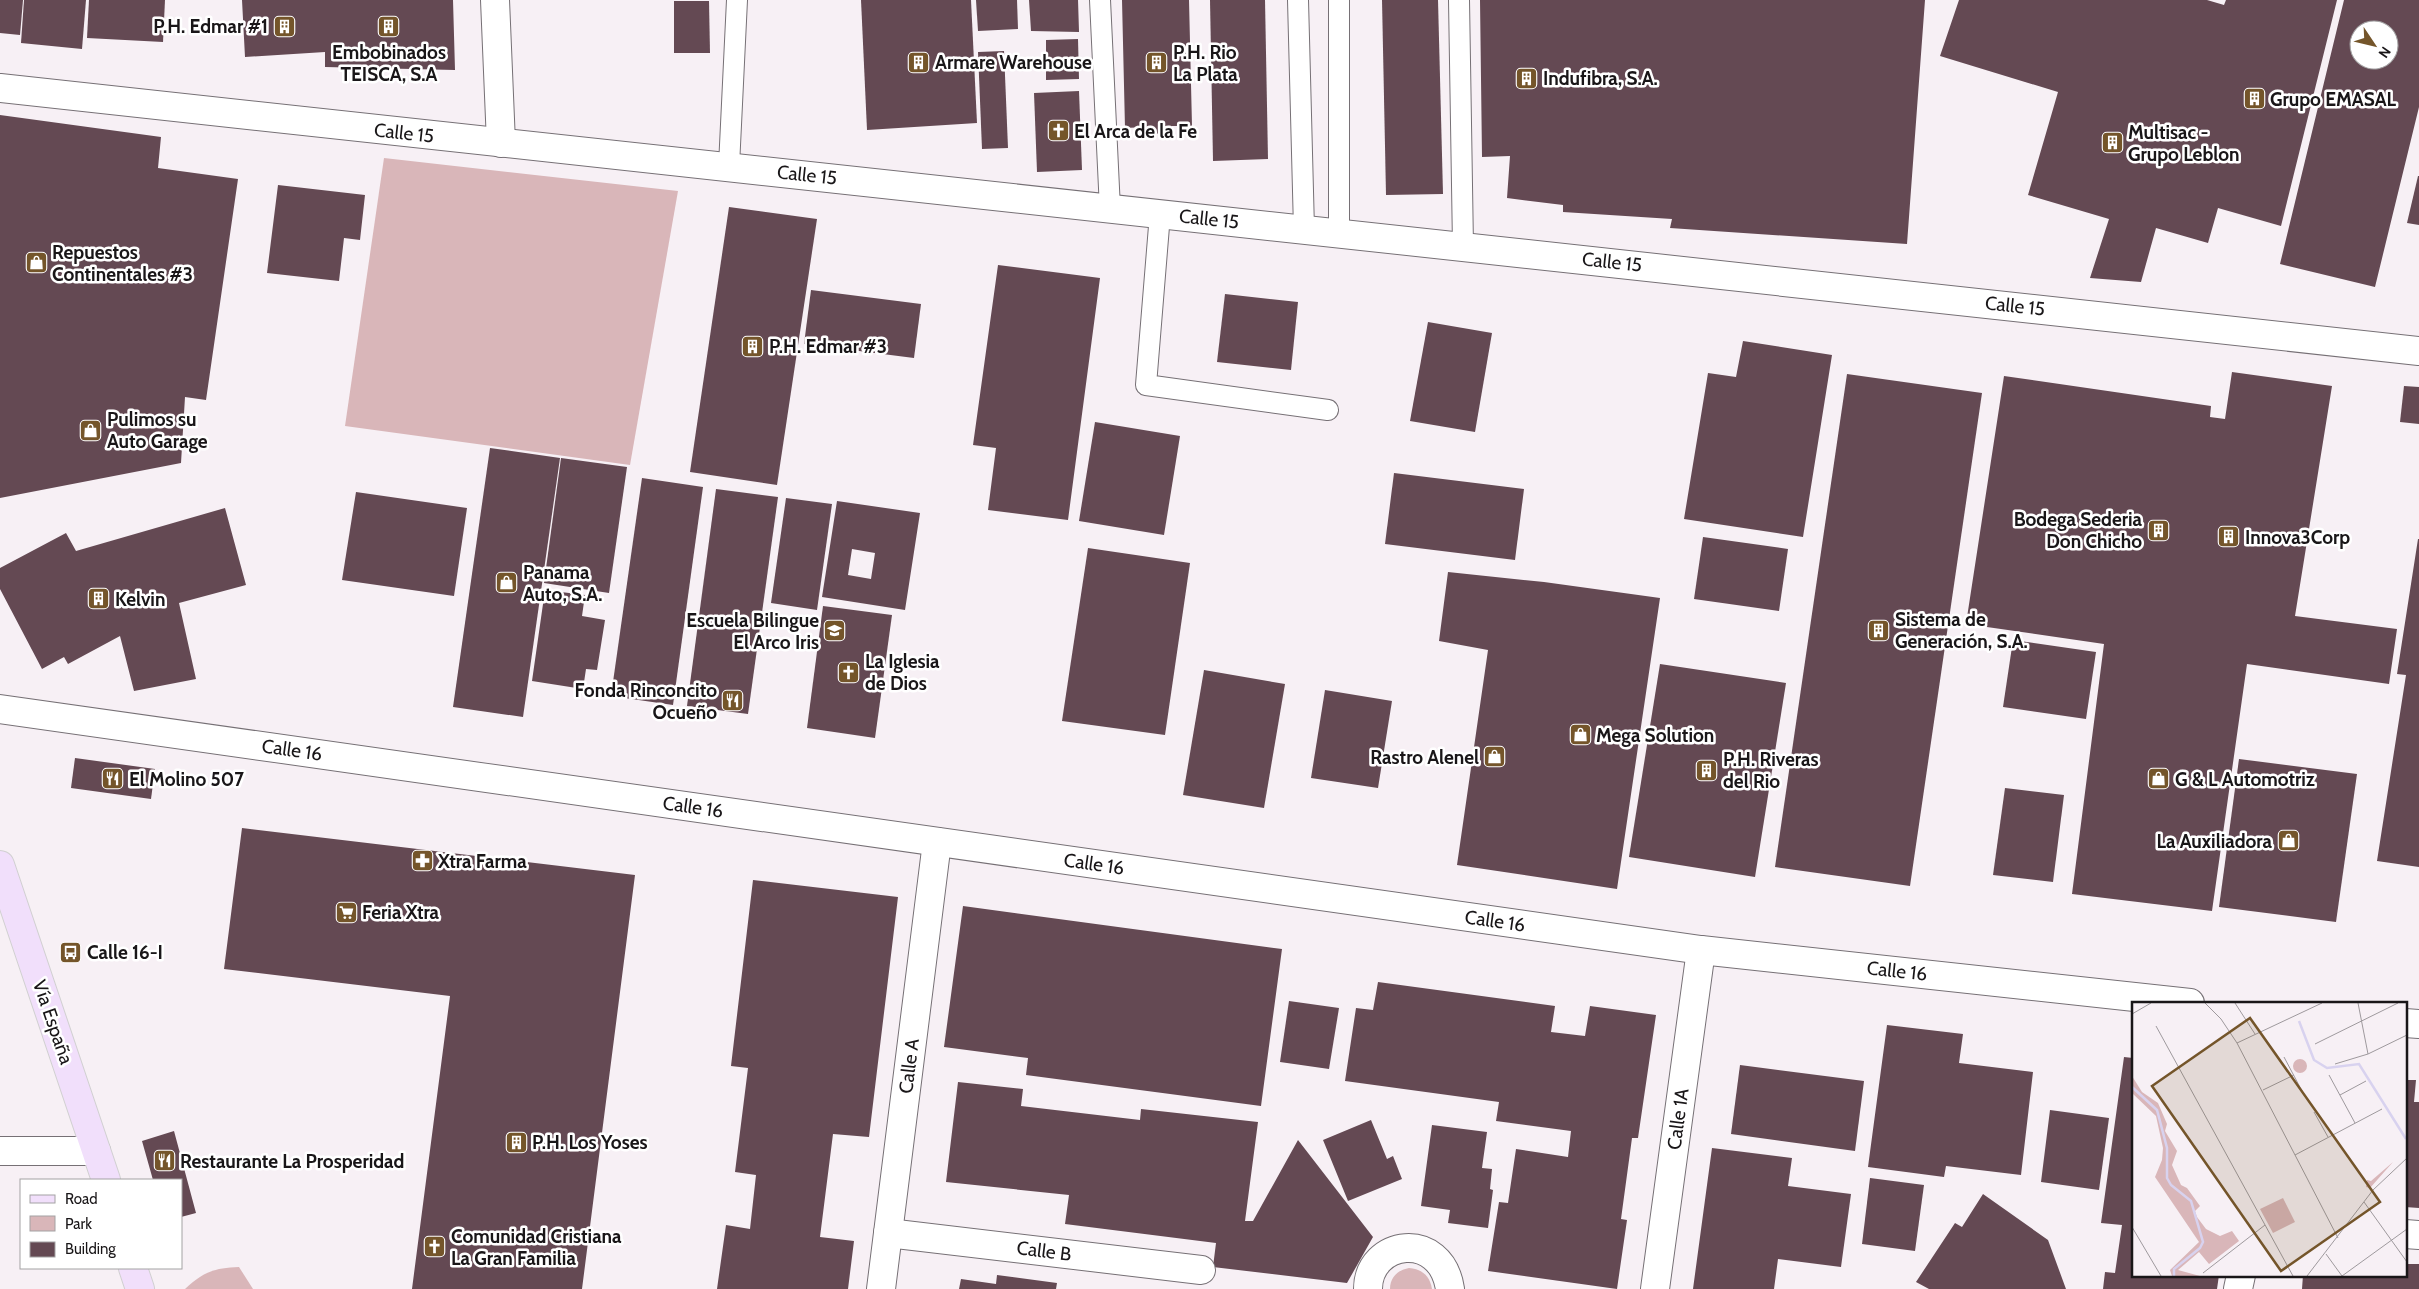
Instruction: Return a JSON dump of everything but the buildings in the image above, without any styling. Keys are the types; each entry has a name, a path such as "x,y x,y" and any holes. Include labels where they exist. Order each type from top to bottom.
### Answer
{"main road":[{"name":"Vía España","path":"0,864 106,1179"},
{"path":"133,1269 140,1289"}],"street":[{"path":"495,0 501,143"},
{"name":"Calle 15","path":"0,88 2419,350"},
{"name":"Calle 16","path":"0,709 1701,950 2181,1002"},
{"name":"Calle A","path":"881,1289 937,842"},
{"name":"Calle 1A","path":"1655,1289 1701,950"},
{"path":"2406,1023 2419,1024"},
{"path":"0,1151 96,1151"},
{"name":"Calle B","path":"888,1233 1201,1270"},
{"path":"2406,1234 2419,1235"},
{"path":"1368,1289 1373,1269 1381,1258 1392,1251 1406,1248 1420,1249 1437,1259 1448,1276 1450,1289"},
{"path":"2238,1289 2241,1276"}],"lane":[{"path":"729,166 737,0"},
{"path":"1100,0 1110,209"},
{"path":"1298,0 1304,229"},
{"path":"1339,0 1339,233"},
{"path":"1459,0 1463,246"},
{"path":"1160,214 1146,385 1328,410"}],"green space":[{"path":"384,158 678,191 630,465 345,426"},
{"path":"239,1267 253,1289 185,1289 209,1272 223,1268"},
{"path":"1409,1268 1425,1274 1432,1289 1390,1289 1391,1281 1395,1275 1401,1270"}],"place":[{"name":"P.H. Edmar #1","path":"284,26"},
{"name":"Embobinados TEISCA, S.A","path":"389,26"},
{"name":"Armare Warehouse","path":"919,62"},
{"name":"P.H. Rio La Plata","path":"1157,63"},
{"name":"Indufibra, S.A.","path":"1527,78"},
{"name":"Grupo EMASAL","path":"2254,99"},
{"name":"El Arca de la Fe","path":"1058,131"},
{"name":"Multisac - Grupo Leblon","path":"2112,143"},
{"name":"Repuestos Continentales #3","path":"36,263"},
{"name":"P.H. Edmar #3","path":"753,346"},
{"name":"Pulimos su Auto Garage","path":"91,430"},
{"name":"Bodega Sederia Don Chicho","path":"2158,530"},
{"name":"Innova3Corp","path":"2229,537"},
{"name":"Panama Auto, S.A.","path":"507,583"},
{"name":"Kelvin","path":"99,599"},
{"name":"Sistema de Generación, S.A.","path":"1879,630"},
{"name":"Escuela Bilingue El Arco Iris","path":"835,631"},
{"name":"La Iglesia de Dios","path":"849,672"},
{"name":"Fonda Rinconcito Ocueño","path":"733,701"},
{"name":"Mega Solution","path":"1580,735"},
{"name":"Rastro Alenel","path":"1495,757"},
{"name":"P.H. Riveras del Rio","path":"1707,770"},
{"name":"El Molino 507","path":"113,779"},
{"name":"G & L Automotriz","path":"2159,779"},
{"name":"La Auxiliadora","path":"2288,841"},
{"name":"Xtra Farma","path":"422,861"},
{"name":"Feria Xtra","path":"346,912"},
{"name":"Calle 16-I","path":"71,952"},
{"name":"P.H. Los Yoses","path":"516,1142"},
{"name":"Restaurante La Prosperidad","path":"164,1161"},
{"name":"Comunidad Cristiana La Gran Familia","path":"435,1247"}]}
